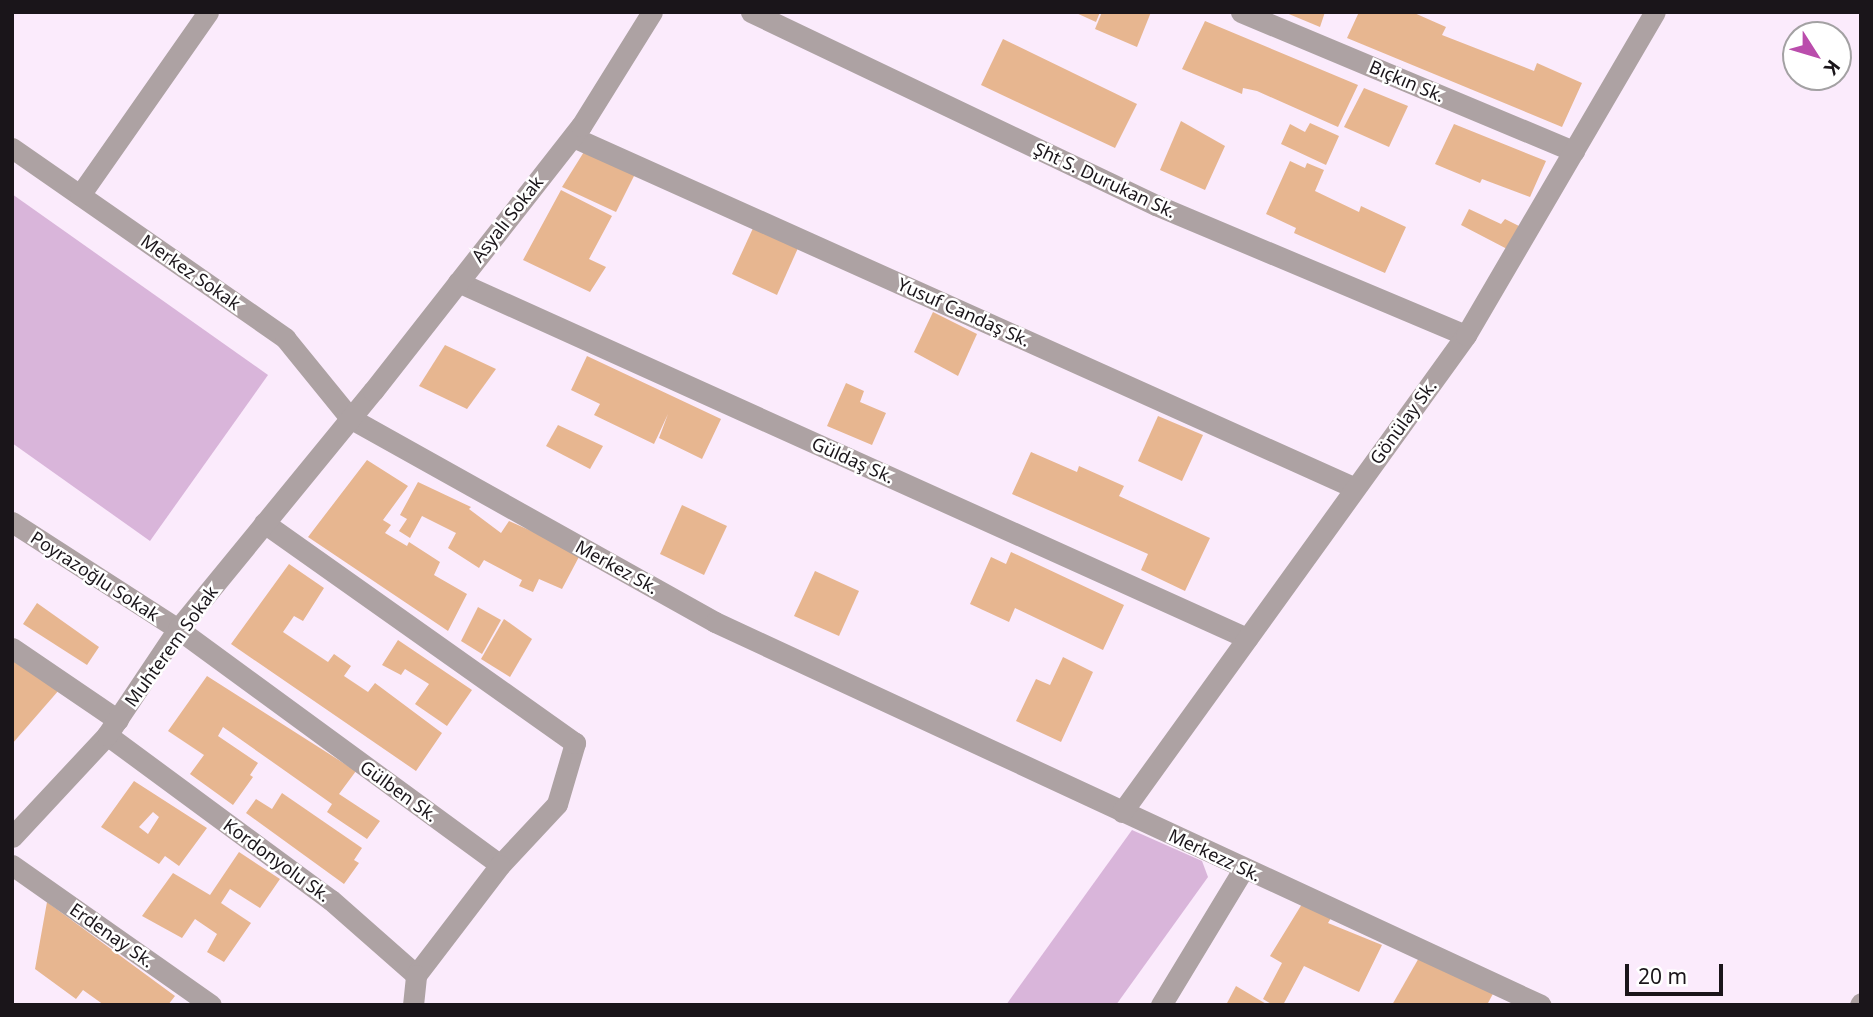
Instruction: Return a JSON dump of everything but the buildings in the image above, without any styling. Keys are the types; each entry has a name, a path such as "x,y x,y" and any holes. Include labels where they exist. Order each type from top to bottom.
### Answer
{"street":[{"path":"80,195 208,12"},
{"name":"Asyalı Sokak","path":"350,418 573,136 652,12"},
{"name":"Şht S. Durukan Sk.","path":"751,12 1156,205 1466,335"},
{"name":"Bıçkın Sk.","path":"1241,12 1574,151"},
{"name":"Gönülay Sk.","path":"1122,812 1466,335 1655,12"},
{"name":"Yusuf Candaş Sk.","path":"573,136 1355,488"},
{"name":"Merkez Sokak","path":"12,148 285,338 350,418"},
{"name":"Güldaş Sk.","path":"458,282 1247,638"},
{"name":"Muhterem Sokak","path":"12,838 113,728 178,629 350,418"},
{"name":"Merkez Sk.","path":"350,418 715,622 890,705"},
{"name":"Poyrazoğlu Sokak","path":"12,522 178,629"},
{"path":"264,523 575,743 557,804 500,865 416,975 413,1005"},
{"name":"Gülben Sk.","path":"178,629 500,865"},
{"name":"Kordonyolu Sk.","path":"12,648 331,900 416,975"},
{"name":"Merkezz Sk.","path":"890,705 1541,1005"},
{"name":"Erdenay Sk.","path":"12,865 211,1005"},
{"path":"1161,1005 1244,868"}],"shaded area":[{"path":"12,194 268,375 150,541 12,443"},
{"path":"1132,830 1202,861 1208,877 1116,1005 1006,1005"}]}
